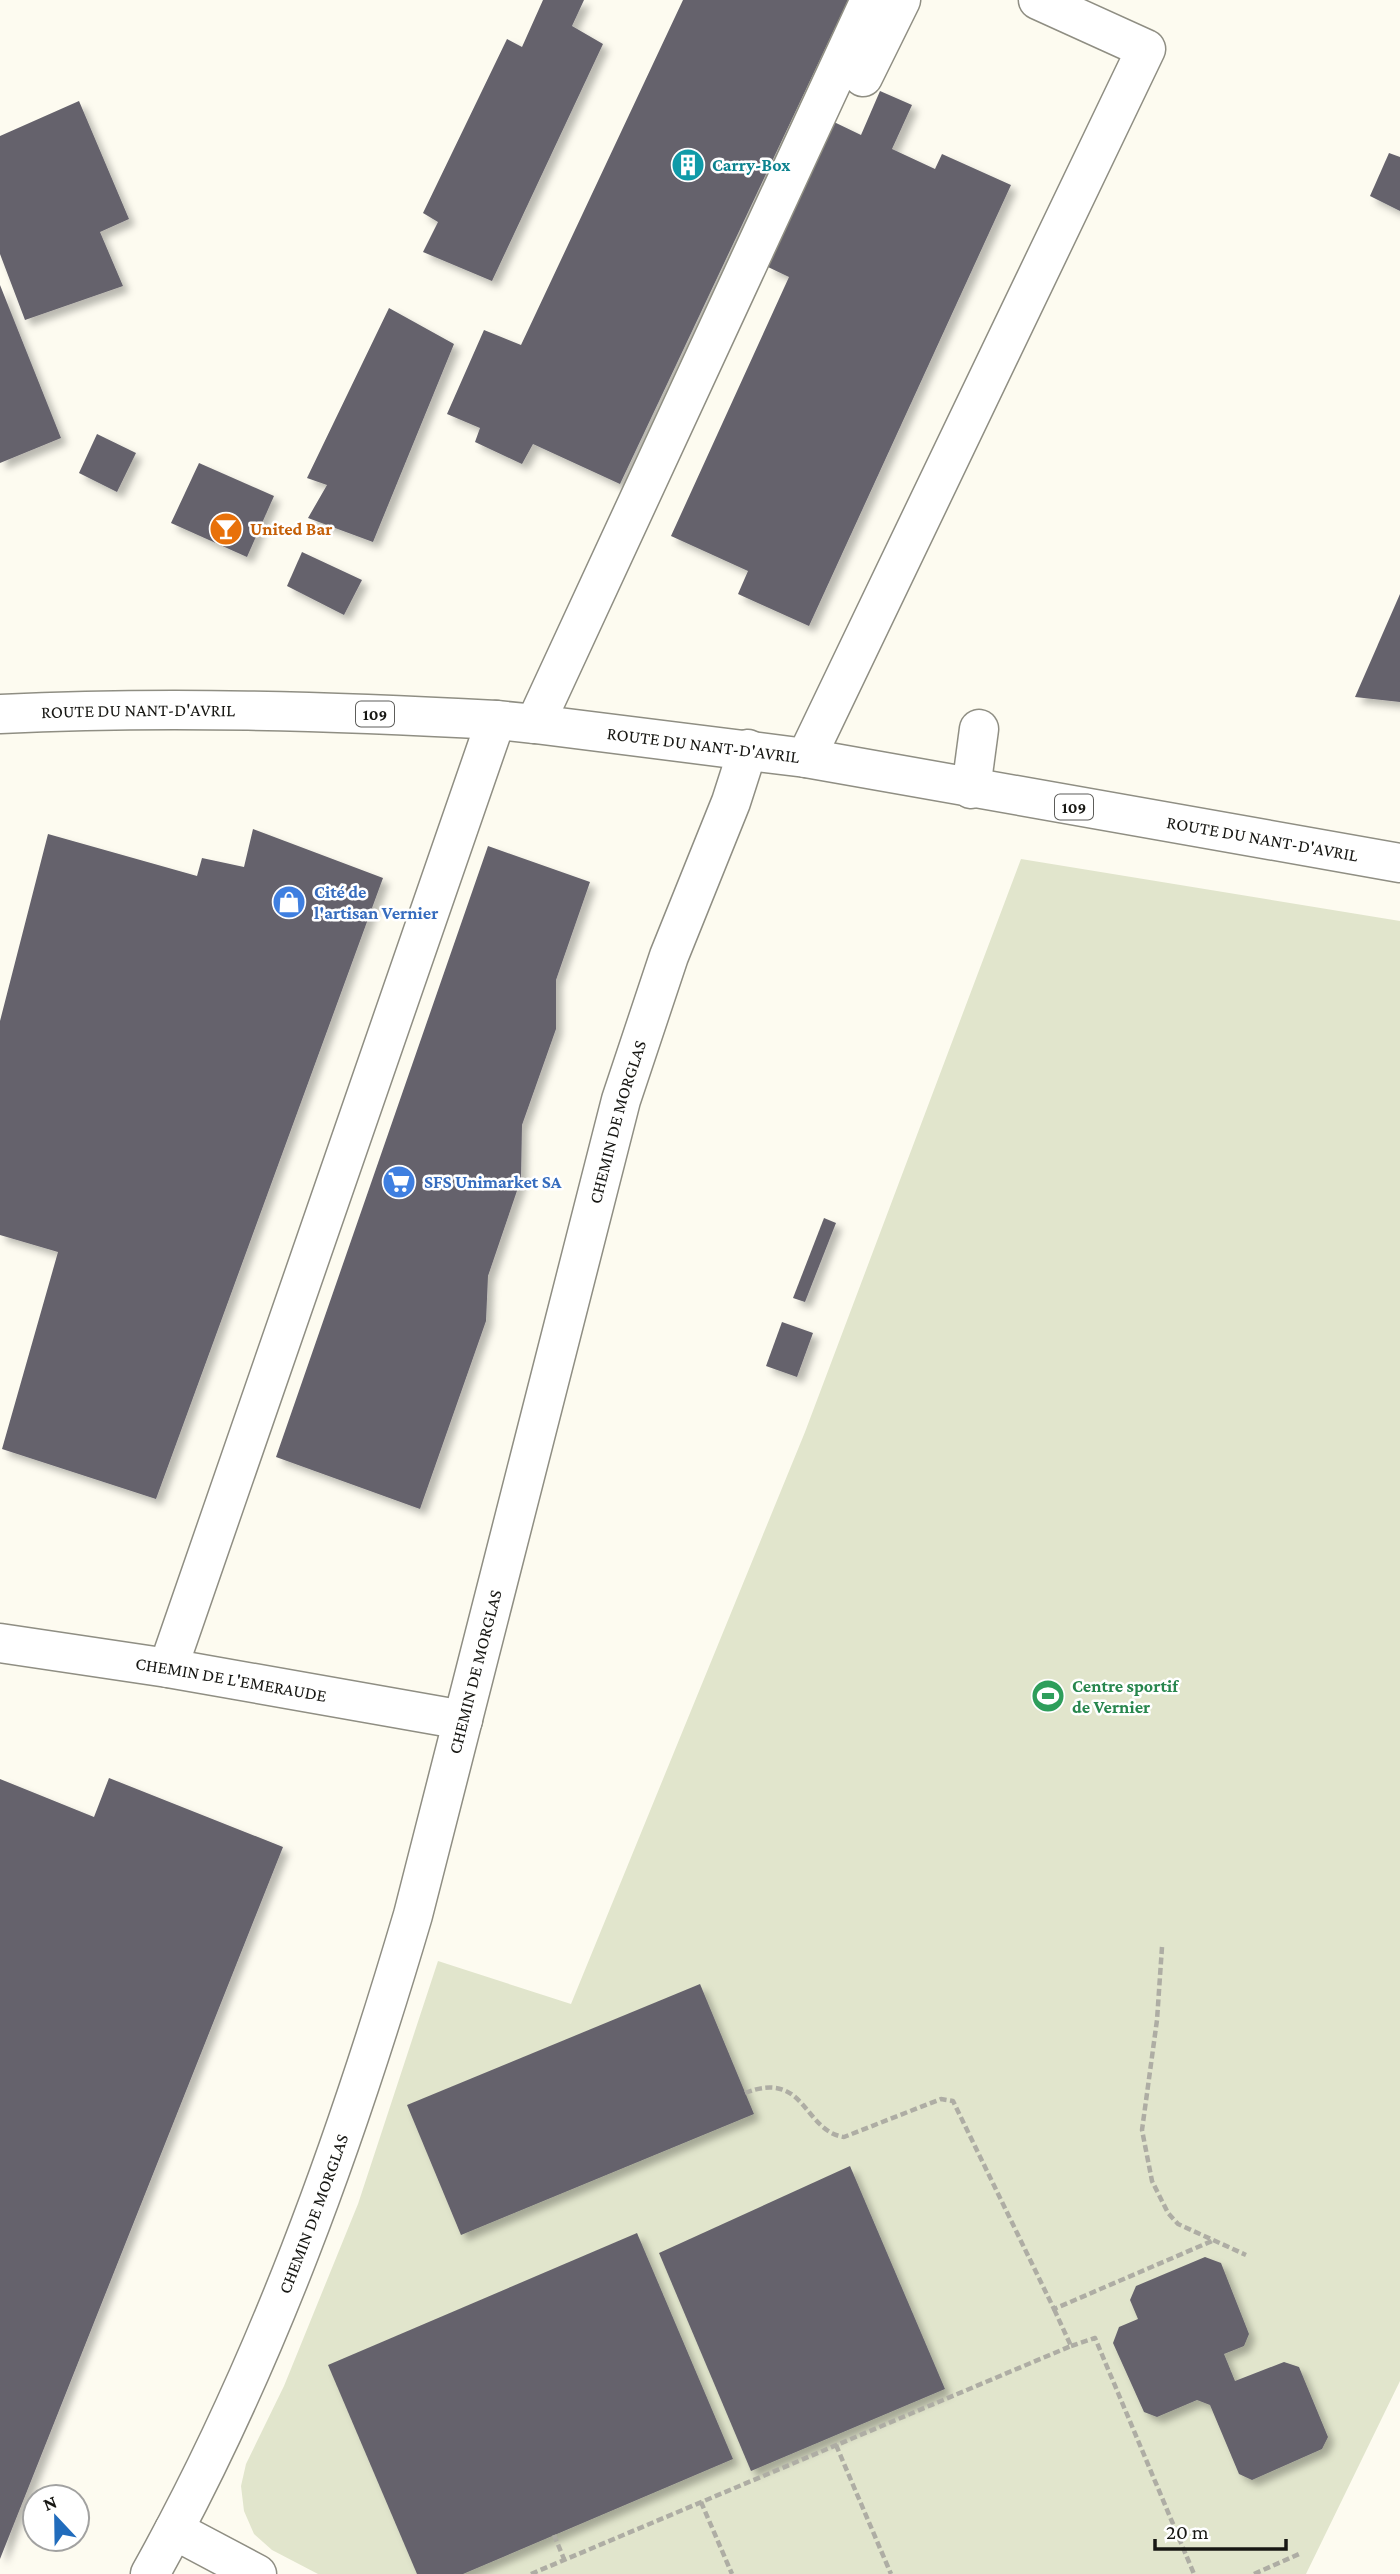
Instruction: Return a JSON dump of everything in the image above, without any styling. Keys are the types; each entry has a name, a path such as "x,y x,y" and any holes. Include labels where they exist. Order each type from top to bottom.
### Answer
{"street":[{"path":"534,723 870,0"},
{"path":"840,125 901,0"},
{"path":"806,758 1146,49 1038,0"},
{"name":"ROUTE DU NANT-D'AVRIL","path":"0,714 95,710 251,709 534,723 806,758 1400,863"},
{"path":"168,1668 496,720"},
{"path":"971,789 979,729"},
{"name":"CHEMIN DE MORGLAS","path":"150,2574 174,2530 268,2333 323,2195 375,2045 413,1915 621,1100 669,956 731,802 748,749"},
{"name":"CHEMIN DE L'EMERAUDE","path":"0,1643 168,1668 463,1720"},
{"path":"174,2530 257,2574"}],"path":[{"path":"1162,1947 1157,2020 1142,2130 1152,2181 1168,2213 1178,2224 1246,2255"},
{"path":"746,2094 761,2087 780,2088 799,2100 827,2129 844,2137 941,2099 953,2101 1071,2346"},
{"path":"1054,2309 1212,2241"},
{"path":"531,2574 1095,2338 1194,2574"},
{"path":"836,2445 891,2574"},
{"path":"701,2502 732,2574"},
{"path":"554,2535 564,2559"},
{"path":"1254,2574 1299,2554"}],"green space":[{"name":"Centre sportif de Vernier","path":"1021,859 1400,921 1400,2381 1306,2574 318,2574 272,2550 254,2534 244,2511 241,2486 246,2464 284,2386 358,2204 438,1961 571,2004 805,1432"}],"building":[{"path":"543,0 584,0 572,26 603,44 492,281 423,252 438,222 423,213 507,39 522,47"},
{"name":"Carry-Box","path":"683,0 848,0 620,484 533,444 522,464 475,442 480,428 447,414 484,330 521,345"},
{"path":"880,91 912,105 892,149 935,169 942,154 1011,185 809,626 738,594 748,571 671,536 789,277 768,267 834,122 861,135"},
{"path":"79,101 129,219 100,232 123,286 25,320 0,254 0,136"},
{"path":"1389,153 1400,157 1400,211 1370,196"},
{"path":"0,285 61,438 0,463"},
{"path":"389,308 454,344 373,542 308,518 327,485 307,478"},
{"path":"97,434 136,453 117,492 79,473"},
{"path":"199,463 274,496 247,557 171,523"},
{"path":"302,552 362,580 344,615 287,586"},
{"path":"1400,594 1400,702 1355,697"},
{"path":"253,829 383,878 156,1499 2,1449 58,1252 0,1235 0,1021 48,834 197,876 202,858 244,867"},
{"path":"488,846 590,882 556,980 556,1029 522,1125 521,1179 488,1276 486,1321 420,1509 276,1457"},
{"path":"824,1218 836,1223 805,1302 793,1298"},
{"path":"782,1322 813,1333 797,1377 766,1366"},
{"path":"109,1778 283,1847 30,2483 21,2483 21,2506 0,2559 0,1779 94,1817"},
{"path":"700,1984 754,2114 461,2235 407,2105"},
{"path":"850,2166 945,2389 751,2471 659,2253"},
{"path":"637,2233 733,2459 463,2574 417,2574 328,2365"},
{"path":"1205,2257 1221,2263 1249,2334 1244,2346 1224,2354 1235,2381 1284,2362 1299,2367 1328,2437 1322,2449 1252,2480 1239,2474 1210,2405 1197,2400 1157,2417 1144,2412 1113,2343 1119,2327 1138,2319 1130,2300 1136,2286"}],"place":[{"name":"Carry-Box","path":"688,165"},
{"name":"United Bar","path":"226,529"},
{"name":"Cité de l'artisan Vernier","path":"289,902"},
{"name":"SFS Unimarket SA","path":"399,1182"},
{"name":"Centre sportif de Vernier","path":"1048,1696"}]}
